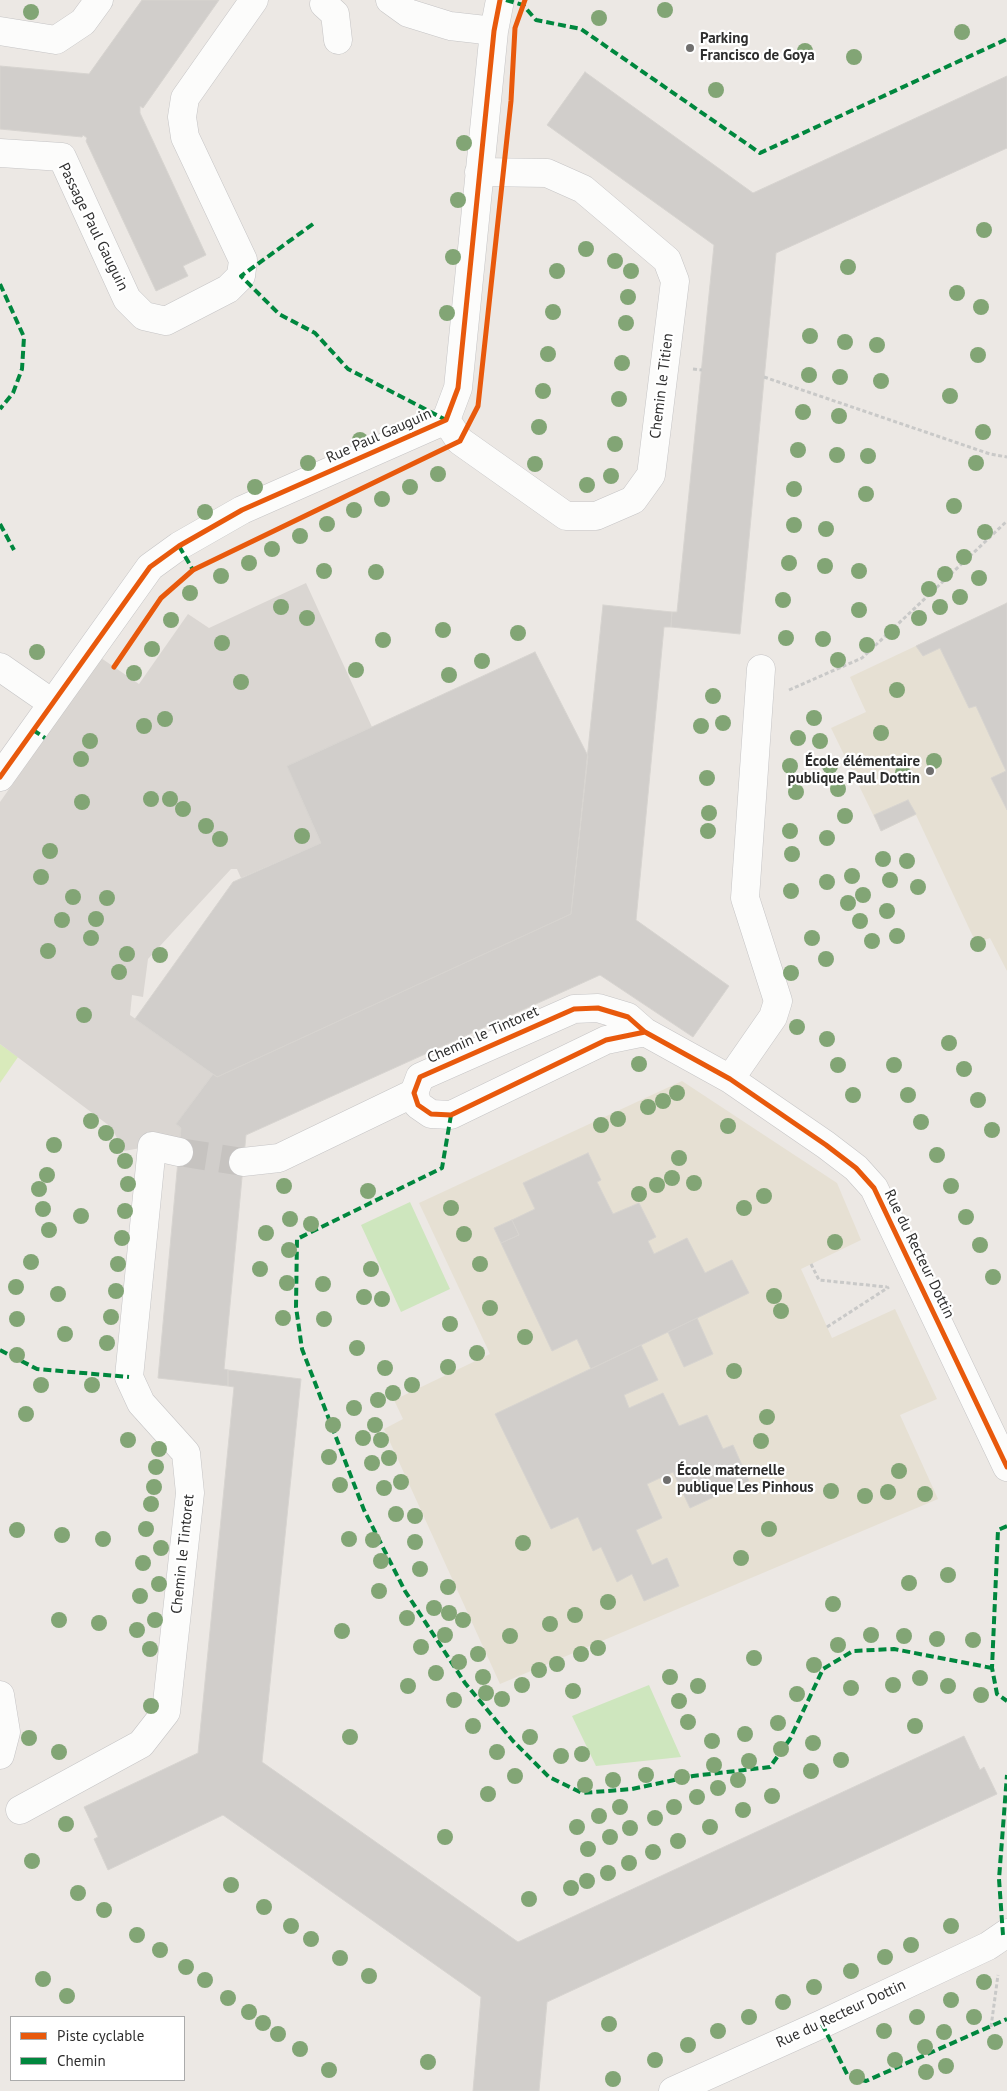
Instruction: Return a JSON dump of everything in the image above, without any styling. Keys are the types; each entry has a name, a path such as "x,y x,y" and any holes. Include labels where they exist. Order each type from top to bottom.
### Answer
{"street":[{"path":"0,31 56,40 83,22 99,0"},
{"name":"Passage Paul Gauguin","path":"0,153 62,158 127,299 144,316 166,321 228,289 241,276 243,260 185,137 182,116 185,98 254,0"},
{"path":"326,0 324,4 335,14 338,40"},
{"path":"390,0 408,13 450,26 494,31"},
{"name":"Rue Paul Gauguin","path":"0,777 150,567 179,546 242,510 446,420 458,388 494,31 500,0"},
{"name":"Chemin le Titien","path":"446,420 460,441 566,516 596,516 633,500 651,475 675,281 667,260 583,189 547,173 479,172"},
{"path":"0,667 52,703"},
{"path":"730,1080 773,1017 778,1002 745,898 761,669"},
{"name":"Chemin le Tintoret","path":"244,1162 279,1158 414,1093 420,1077 574,1009 598,1008 628,1017 645,1032 730,1080"},
{"path":"414,1093 418,1105 431,1114 451,1115 606,1040 645,1032"},
{"name":"Rue du Recteur Dottin","path":"730,1080 826,1145 856,1168 874,1188 1007,1467"},
{"name":"Chemin le Tintoret","path":"20,1810 141,1744 166,1712 190,1493 186,1453 141,1404 129,1376 152,1146 179,1152"},
{"path":"0,1695 6,1732 0,1756"},
{"name":"Rue du Recteur Dottin","path":"672,2091 840,2016 988,1946 1005,1934"}],"path":[{"path":"764,377 990,454 1007,457"},
{"path":"759,698 780,694 862,658 1007,521"},
{"path":"811,1264 819,1280 889,1287"},
{"path":"827,1327 889,1287 917,1278"},
{"path":"991,2027 1005,1934"}],"shaded area":[{"path":"306,583 372,727 288,766 321,843 241,878 237,869 231,869 148,959 143,997 132,995 130,1015 213,1074 177,1124 181,1128 179,1152 152,1146 124,1151 111,1127 0,1044 0,802 101,658 139,684 188,614 209,628"},
{"name":"École élémentaire publique Paul Dottin","path":"1007,603 1007,971 990,938 976,943 916,815 881,831 831,728 866,712 850,677"},
{"path":"682,1081 837,1183 861,1240 801,1269 832,1338 895,1309 937,1399 900,1415 938,1499 500,1684 384,1429 403,1419 394,1400 490,1354 419,1203"}],"green space":[{"path":"0,1044 18,1057 0,1083"},
{"path":"410,1202 450,1289 401,1312 361,1225"},
{"path":"649,1685 681,1757 596,1766 572,1716"}],"building":[{"path":"142,0 219,0 143,108 140,106 140,113 206,255 183,266 188,276 156,291 86,141 87,138 83,135 82,137 0,129 0,66 89,74"},
{"path":"585,72 753,193 1007,76 1007,148 776,253 740,634 671,627 672,612 677,612 714,245 547,125"},
{"path":"1007,603 1007,810 991,778 1006,771 976,706 969,708 940,648 923,656 916,646"},
{"path":"603,605 672,612 671,627 664,627 636,920 729,986 693,1037 600,975 246,1135 224,1369 228,1370 228,1386 158,1378 181,1128 176,1124 213,1074 217,1077 571,914"},
{"path":"535,652 588,756 571,914 217,1077 135,1019 233,882 321,843 287,766"},
{"path":"908,800 916,814 881,831 874,815"},
{"path":"588,1153 601,1180 597,1182 613,1214 639,1203 656,1237 648,1241 654,1254 687,1238 705,1273 732,1260 749,1293 591,1369 577,1339 552,1351 501,1243 519,1235 512,1220 535,1209 523,1183"},
{"path":"512,1220 519,1235 501,1243 494,1228"},
{"path":"697,1318 713,1354 684,1367 668,1332"},
{"path":"641,1345 658,1380 624,1395 629,1408 663,1393 679,1426 707,1415 723,1449 733,1445 749,1481 690,1508 673,1472 647,1484 662,1518 636,1530 652,1565 667,1558 679,1586 644,1601 632,1574 617,1582 601,1547 593,1551 578,1517 551,1529 495,1414"},
{"path":"228,1370 301,1379 262,1762 518,1942 964,1736 980,1770 984,1767 997,1794 547,2002 539,2091 473,2091 481,1997 223,1815 108,1870 94,1839 98,1837 84,1807 198,1753 234,1387 228,1386"}],"tunnel":[{"path":"179,1152 243,1162"}],"marked path":[{"path":"506,0 523,5 536,20 581,29 760,153 1007,39"},
{"path":"313,224 241,276 279,314 315,333 348,369 446,420"},
{"path":"0,284 24,337 22,369 13,393 0,409"},
{"path":"0,524 14,550"},
{"path":"179,546 193,570"},
{"path":"33,730 45,738"},
{"path":"451,1115 442,1168 297,1239 296,1307 302,1349 364,1510 405,1591 465,1683 513,1741 549,1777 582,1793 632,1789 693,1776 770,1767 790,1739 823,1669 853,1651 894,1649 992,1668"},
{"path":"0,1350 37,1369 129,1377"},
{"path":"1007,1526 998,1530 992,1668 997,1694 1007,1701"},
{"path":"1003,1935 999,1879 1007,1775"},
{"path":"822,2024 848,2076 866,2081 1007,2019"}],"cycle path":[{"path":"0,777 150,567 179,546 242,510 446,420 458,388 494,31 500,0"},
{"path":"114,667 161,598 193,570 460,441 478,406 511,101 515,28 525,0"},
{"path":"645,1032 628,1017 598,1008 574,1009 420,1077 414,1093 418,1105 431,1114 451,1115 606,1040 645,1032 730,1079 826,1145 856,1168 874,1188 1007,1467"}],"place":[{"name":"Parking Francisco de Goya","path":"690,48"},
{"name":"École élémentaire publique Paul Dottin","path":"930,771"},
{"name":"École maternelle publique Les Pinhous","path":"667,1480"}]}
